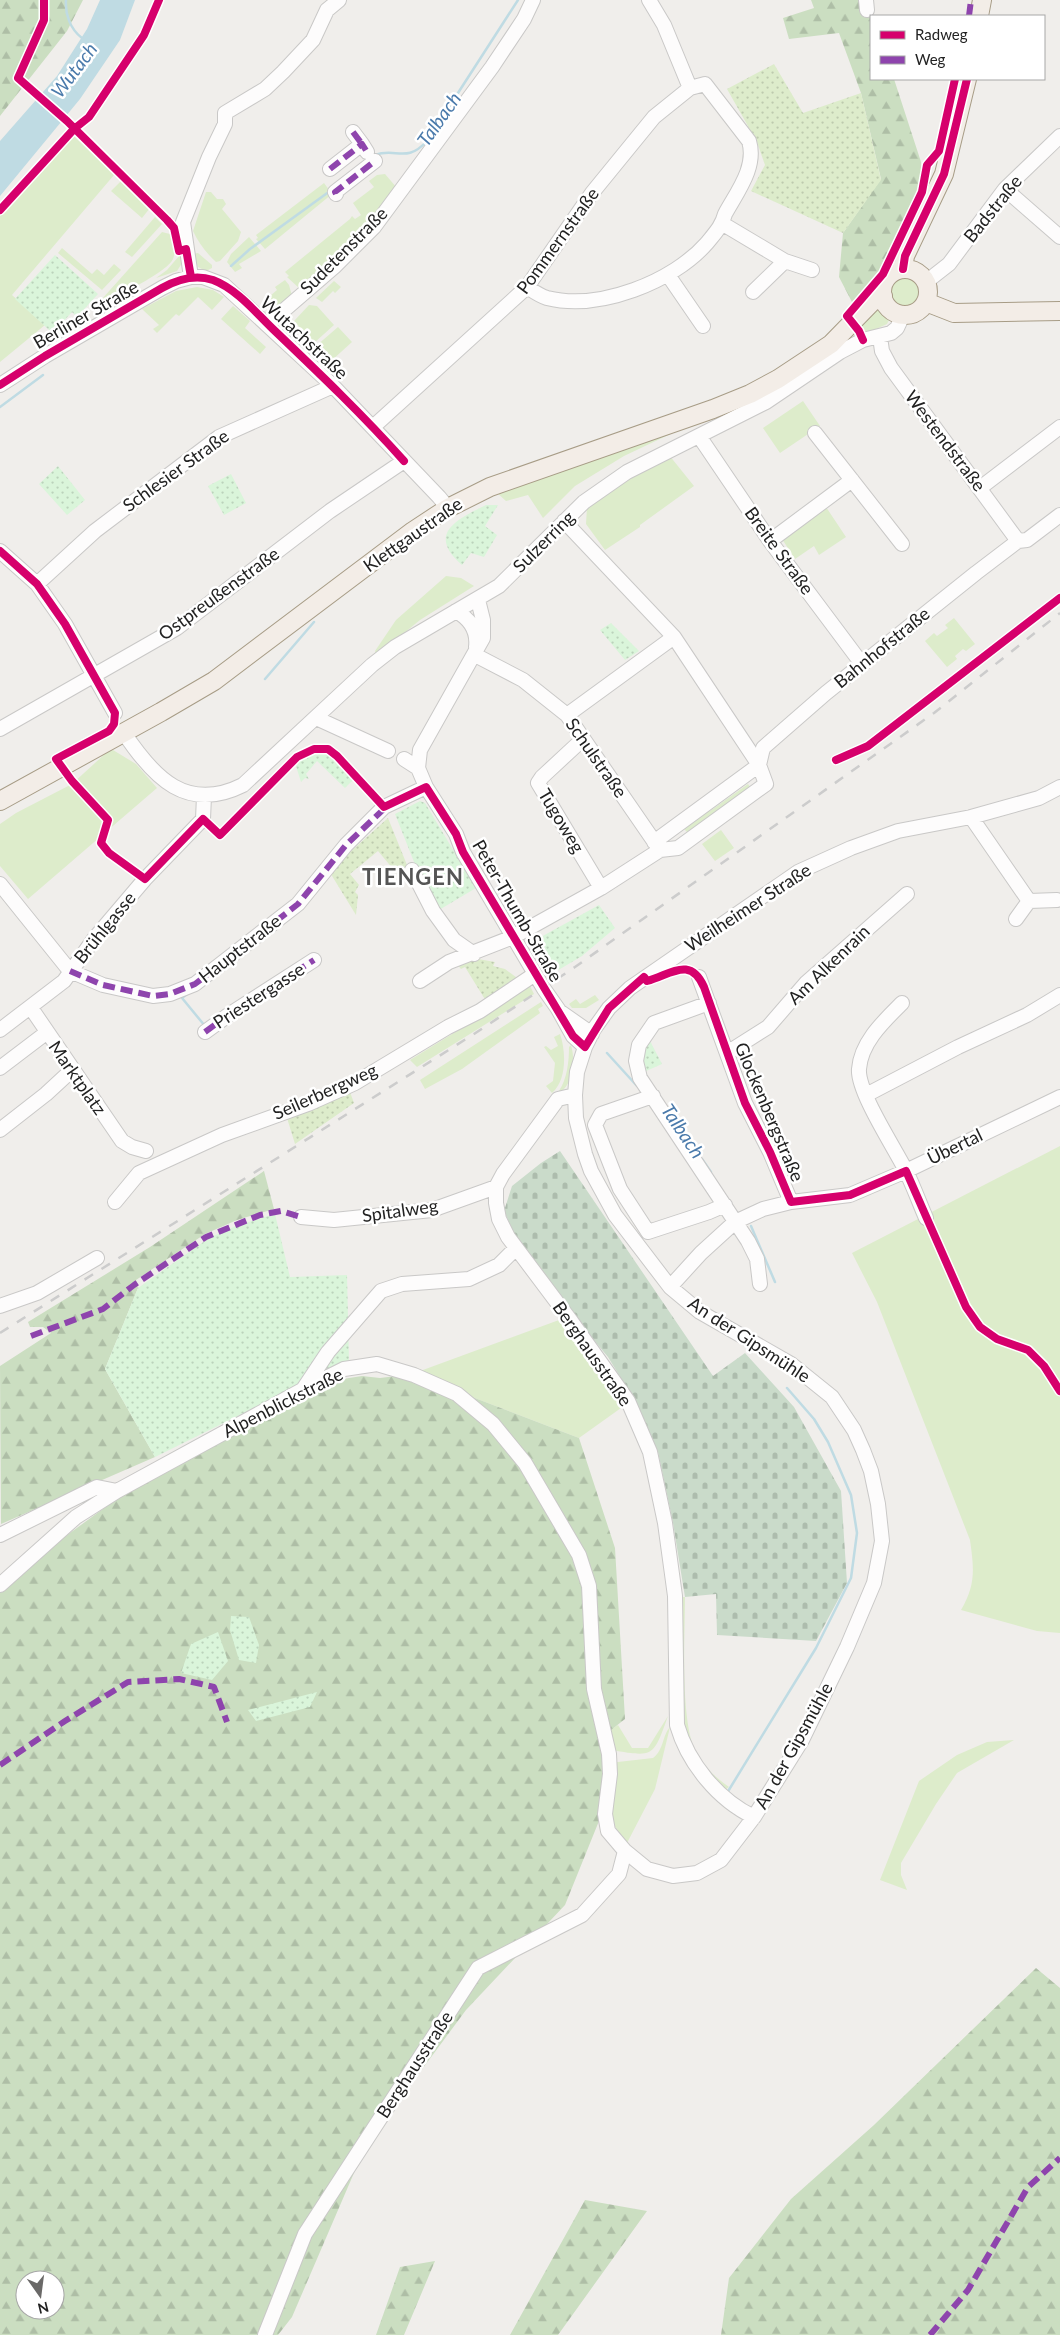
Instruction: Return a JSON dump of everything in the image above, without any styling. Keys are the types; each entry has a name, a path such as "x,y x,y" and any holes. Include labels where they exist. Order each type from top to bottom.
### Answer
{"main road":[{"path":"979,15 982,0"},
{"path":"903,269 905,256 944,174 967,80"},
{"path":"903,269 918,272 926,282 928,293 926,302 916,312 903,315 891,310 883,296 883,286 886,278 893,272 903,269"},
{"name":"Klettgaustraße","path":"0,801 214,681 413,531 437,506 713,409 750,394 778,379 832,344 872,302 883,296"},
{"path":"926,302 954,313 1060,311"}],"street":[{"path":"191,277 183,222 209,157 225,124 225,113 265,89 284,72 313,40 327,10 339,0"},
{"name":"Sudetenstraße","path":"268,324 334,267 374,227 492,67 524,19 533,0"},
{"path":"649,0 664,25 690,88"},
{"name":"Pommernstraße","path":"373,427 527,287 592,193 654,117 690,88 705,84 749,140 752,151 751,163 725,214 723,224"},
{"path":"353,132 368,152"},
{"name":"Badstraße","path":"926,282 949,264 1005,189 1060,136"},
{"path":"330,169 368,152"},
{"path":"336,194 368,152"},
{"path":"1005,189 1060,237"},
{"path":"527,287 546,298 573,300 614,297 668,275 696,255 723,224 785,261 812,270"},
{"path":"753,292 785,261"},
{"path":"668,275 703,326"},
{"name":"Wutachstraße","path":"191,277 202,277 224,285 268,324 373,427 404,461 437,506"},
{"name":"Berliner Straße","path":"0,386 44,356 162,288 176,281 191,277"},
{"name":"Sulzerring","path":"204,796 227,793 243,785 316,718 330,702 395,647 499,586 584,502 627,472 766,402 840,352 863,340 880,337 897,328 903,315"},
{"name":"Westendstraße","path":"880,337 882,351 891,368 1018,541"},
{"name":"Schlesier Straße","path":"37,584 96,531 219,437 333,386"},
{"path":"980,488 1060,427"},
{"path":"815,433 902,544"},
{"name":"Breite Straße","path":"699,436 770,541 862,664"},
{"name":"Ostpreußenstraße","path":"0,729 178,628 330,511 404,461"},
{"path":"770,541 852,480"},
{"name":"Bahnhofstraße","path":"657,846 678,848 766,784 759,765 763,748 862,664 1018,541 1027,540 1060,515"},
{"path":"564,521 674,637 759,765"},
{"path":"0,551 37,584 65,624 115,713"},
{"path":"404,759 418,768 420,750 483,638 484,628 479,598"},
{"path":"456,611 465,616 476,634 475,655"},
{"path":"567,714 674,637"},
{"name":"Schulstraße","path":"475,655 523,680 567,714 657,846"},
{"path":"316,718 388,751"},
{"path":"124,733 142,758 166,784 195,796 204,796"},
{"name":"Tugoweg","path":"583,739 538,783 601,888"},
{"name":"Bahnhofstraße","path":"420,981 449,962 474,954 513,937 601,888 759,765"},
{"name":"Peter-Thumb-Straße","path":"418,768 426,788 456,834 462,852 534,974 558,1009 573,1036 585,1047"},
{"name":"Weilheimer Straße","path":"585,1047 609,1008 630,988 798,872 852,848 898,831 972,817 1039,798 1060,787"},
{"name":"Hauptstraße","path":"70,972 103,984 153,996 170,994 195,984 298,904 346,845 384,807 426,788"},
{"name":"Brühlgasse","path":"70,972 94,939 145,879 203,820 204,796"},
{"path":"972,817 1029,901"},
{"path":"412,870 433,911 454,940 474,954"},
{"path":"0,884 70,972 64,981 0,1030"},
{"name":"Am Alkenrain","path":"727,1053 768,1027 806,983 907,894"},
{"path":"1029,901 1057,900"},
{"path":"1016,919 1029,901"},
{"name":"Priestergasse","path":"205,1032 226,1016 314,960"},
{"name":"Seilerbergweg","path":"115,1202 139,1173 222,1135 308,1104 355,1083 448,1027 480,1011 534,974"},
{"name":"Glockenbergstraße","path":"699,977 745,1103 770,1152 791,1202"},
{"path":"866,1095 958,1047 1027,1015 1060,995"},
{"path":"709,1002 654,1023 639,1046 636,1062 640,1078 736,1222 757,1259 760,1284"},
{"path":"902,1003 880,1024 864,1050 859,1069 861,1085 906,1171 926,1218"},
{"name":"Marktplatz","path":"30,1008 122,1141 132,1147 146,1151"},
{"name":"Peter-Thumb-Straße","path":"558,1009 592,1034"},
{"name":"Marktplatz","path":"0,1068 46,1033"},
{"name":"An der Gipsmühle","path":"585,1047 577,1072 575,1095 580,1137 594,1177 615,1215 670,1287 700,1312 791,1364 832,1397 854,1430 871,1471 878,1504 882,1541 874,1583 847,1647 802,1740 754,1817 721,1860 686,1876 673,1876 647,1869 625,1851"},
{"path":"0,1130 46,1094 72,1070"},
{"path":"496,1186 551,1108 558,1100 575,1095"},
{"path":"653,1096 600,1114 596,1125 620,1189 648,1232 710,1212 725,1205"},
{"name":"Übertal","path":"670,1287 701,1253 736,1222 763,1209 791,1202 850,1195 906,1171 1060,1097"},
{"name":"Spitalweg","path":"301,1217 334,1220 432,1210 496,1186"},
{"name":"Berghausstraße","path":"496,1186 496,1204 499,1219 515,1249 571,1320 628,1401 650,1452 665,1523 675,1596 677,1725 682,1742 694,1765 742,1812 754,1817"},
{"path":"304,1388 328,1352 381,1291 402,1284 469,1279 499,1265 515,1249"},
{"path":"0,1306 37,1293 97,1258"},
{"name":"Alpenblickstraße","path":"0,1585 76,1517 117,1491 304,1388 344,1369 377,1364 414,1375 457,1394 493,1424 525,1463 579,1555 589,1586 594,1689 610,1768 605,1814 608,1831 625,1851"},
{"path":"0,1535 97,1488 117,1491"},
{"name":"Berghausstraße","path":"265,2335 305,2234 478,1968 582,1914 618,1874 625,1851"}],"green space":[{"path":"0,0 83,0 67,31 0,116"},
{"path":"811,0 868,0 873,15 870,15 870,80 894,80 921,162 923,199 892,254 853,304 839,277 843,233 881,179 861,93 839,33 789,39 783,18 814,8"},
{"path":"774,64 803,113 861,93 881,180 843,233 751,191 765,165 757,142 727,89"},
{"path":"72,134 114,175 12,295 45,325 0,362 0,216"},
{"path":"385,174 397,188 363,228 299,288 287,277 289,276 285,272 352,216 355,219 361,215 353,203 374,187 369,181 377,175"},
{"path":"121,181 150,208 142,218 111,191"},
{"path":"324,183 332,194 265,249 256,239 258,238 256,235"},
{"path":"206,192 211,192 217,199 223,199 226,204 222,209 241,232 238,241 220,261 216,262 197,239 193,231"},
{"path":"155,217 162,224 132,257 125,252"},
{"path":"162,232 174,235 175,253 168,265 149,279 93,309"},
{"path":"249,237 261,251 239,264 242,268 235,272 227,262 231,254"},
{"path":"62,248 92,274 97,269 104,275 114,264 121,270 102,290 58,253"},
{"path":"198,253 212,265 212,268 206,271 198,267 192,254"},
{"path":"55,255 98,294 77,317 72,312 60,325 65,330 58,338 15,299"},
{"path":"179,256 182,256 182,263 177,271 156,278 167,270"},
{"path":"906,277 917,281 921,292 917,303 906,307 895,303 891,292 895,281"},
{"path":"285,280 289,285 292,296 278,307 272,308 263,302 277,290 275,287"},
{"path":"334,281 341,287 335,293 333,291 322,302 316,298"},
{"path":"197,287 213,290 224,297 212,310 198,297 179,316 176,314 157,333 153,329 159,325 142,309 176,291"},
{"path":"309,305 317,306 334,325 314,343 294,321"},
{"path":"233,306 250,321 245,328 266,347 260,354 221,319"},
{"path":"882,308 888,312 890,318 887,324 865,334 861,327 876,310"},
{"path":"338,327 352,342 330,362 316,346"},
{"path":"803,401 820,426 780,453 763,428"},
{"path":"681,429 624,456 575,486 543,518 528,495 506,501 496,492"},
{"path":"669,455 694,486 640,525 640,527 605,550 586,524 587,507 616,485"},
{"path":"58,466 85,500 67,515 39,484"},
{"path":"231,474 246,503 224,515 208,486"},
{"path":"486,505 498,505 485,526 497,535 484,557 471,553 462,565 446,545 446,536 456,522"},
{"path":"826,507 846,537 819,555 814,546 795,559 782,539"},
{"path":"446,576 461,578 474,586 420,620 376,656 375,651 396,620"},
{"path":"954,618 975,644 966,651 963,649 955,656 957,659 947,667 925,641 934,633 937,636 948,628 945,625"},
{"path":"611,623 639,651 625,660 600,630"},
{"path":"113,750 136,764 157,788 28,899 0,866 0,824 16,813 72,784 107,752"},
{"path":"325,751 353,780 345,788 317,761 306,774 309,779 305,778 301,782 295,763 310,753"},
{"path":"748,784 751,788 688,833 684,829 690,821 691,824 706,813 704,810 707,808 710,811"},
{"path":"420,801 425,803 476,888 439,910 418,872 395,814"},
{"path":"388,818 409,870 404,882 378,851 350,874 359,885 355,892 358,895 356,915 329,871"},
{"path":"721,830 734,848 715,861 702,844"},
{"path":"599,905 615,928 582,956 550,975 530,943"},
{"path":"478,959 495,962 493,966 505,969 520,980 486,1001 465,967 461,969 457,964"},
{"path":"530,986 534,994 417,1067 410,1060"},
{"path":"595,995 599,1000 586,1008 572,1008 569,1004 576,999 580,1004"},
{"path":"541,1002 543,1006 538,1009 540,1013 462,1069 425,1089 420,1080"},
{"path":"560,1034 564,1057 563,1073 552,1093 546,1086 553,1081 555,1063 544,1047 546,1046 551,1050 558,1046 554,1037"},
{"path":"649,1039 662,1064 644,1072 642,1060"},
{"path":"571,1045 573,1065 571,1078 560,1093 559,1091 567,1070 569,1047"},
{"path":"350,1092 354,1103 295,1144 287,1118"},
{"path":"1060,1146 1060,1633 1037,1631 961,1610 966,1601 973,1576 970,1540 877,1302 852,1253"},
{"path":"560,1151 713,1376 745,1353 794,1407 841,1491 847,1583 816,1641 717,1635 716,1594 685,1597 673,1523 658,1452 635,1401 608,1357 567,1308 518,1242 504,1211 512,1186"},
{"path":"264,1171 274,1209 237,1220 205,1234 136,1280 138,1288 105,1369 155,1457 1,1524 0,1366 51,1333 43,1327 30,1327 28,1322 150,1247"},
{"path":"275,1214 290,1277 347,1275 349,1361 155,1457 105,1369 138,1288 209,1238 238,1225"},
{"path":"559,1320 615,1391 621,1408 579,1438 412,1374"},
{"path":"412,1374 579,1438 615,1548 625,1719 606,1734 601,1816 565,1905 466,2010 366,2145 292,2317 278,2335 0,2335 0,1590 37,1557 129,1490 315,1389 343,1379 362,1376 380,1378"},
{"path":"678,1597 685,1597 684,1676 690,1736 701,1761 729,1787 724,1791 707,1775 684,1737"},
{"path":"231,1616 249,1617 259,1645 256,1663 239,1660 230,1630"},
{"path":"218,1632 228,1661 212,1680 181,1673 191,1644"},
{"path":"317,1692 310,1707 256,1721 248,1710"},
{"path":"668,1716 659,1740 650,1751 636,1754 611,1750 606,1733 618,1725 632,1748 648,1748"},
{"path":"670,1727 655,1789 627,1843 612,1823 609,1763 653,1758 657,1755"},
{"path":"1014,1740 957,1773 901,1863 901,1875 907,1890 880,1880 919,1781 957,1755 987,1742"},
{"path":"1036,1968 1060,1988 1060,2335 721,2335 729,2278 791,2199 874,2125"},
{"path":"585,2200 647,2211 558,2335 510,2335"},
{"path":"435,2261 404,2335 376,2335 400,2267"}],"water":[{"name":"Wutach","path":"100,0 135,0 120,40 80,99 0,196 0,141 57,76 87,29"}],"waterway":[{"name":"Wutach","path":"66,0 66,11 69,21 82,38"},
{"name":"Talbach","path":"375,155 413,152 427,141 518,0"},
{"name":"Talbach","path":"231,266 250,249 330,191"},
{"name":"Talbach","path":"0,407 43,375"},
{"path":"265,679 314,622"},
{"path":"190,992 182,998 205,1026"},
{"name":"Talbach","path":"607,1053 637,1086"},
{"name":"Talbach","path":"702,1159 711,1172"},
{"name":"Talbach","path":"751,1226 775,1282"},
{"path":"727,1793 816,1648 851,1578 857,1533 851,1495 828,1442 814,1419 787,1388"}],"railway":[{"path":"0,1333 474,1034 575,967 934,713 1060,613"}],"marked path":[{"path":"969,15 971,0"},
{"path":"353,132 362,144"},
{"path":"330,169 362,144 367,152"},
{"path":"336,194 335,192 375,161"},
{"path":"70,971 103,985 153,996 170,994 195,984 298,904 346,845 388,805"},
{"path":"205,1032 314,960"},
{"path":"31,1336 103,1309 134,1285 206,1237 260,1215 281,1211 301,1217"},
{"path":"0,1765 65,1721 128,1682 179,1679 214,1687 227,1722"},
{"path":"930,2335 968,2290 1028,2187 1060,2158"}],"cycle path":[{"path":"44,0 44,20 18,78 67,121 174,228 179,251 186,249 191,277"},
{"path":"0,210 74,129 89,117 144,35 159,0"},
{"path":"863,340 859,331 847,316 883,274 922,192 927,165 939,151 955,80"},
{"path":"903,269 905,256 944,174 967,80"},
{"path":"0,385 45,356 168,285 187,278 206,278 222,284 246,302 341,394 404,461"},
{"path":"0,551 37,584 65,624 115,713 114,724 109,731 56,759 72,781 108,820 101,843 109,853 145,879 203,819 220,835 297,757 314,749 328,749 337,756 384,807 426,787 456,834 463,852 573,1036 585,1047 609,1008 644,977 647,981 680,970 693,972 704,987 745,1103 770,1152 791,1202 850,1195 906,1171 966,1307 980,1327 997,1339 1028,1350 1044,1366 1060,1391"},
{"path":"836,760 868,746 1060,598"}],"district":[{"name":"TIENGEN","path":"413,877"}]}
